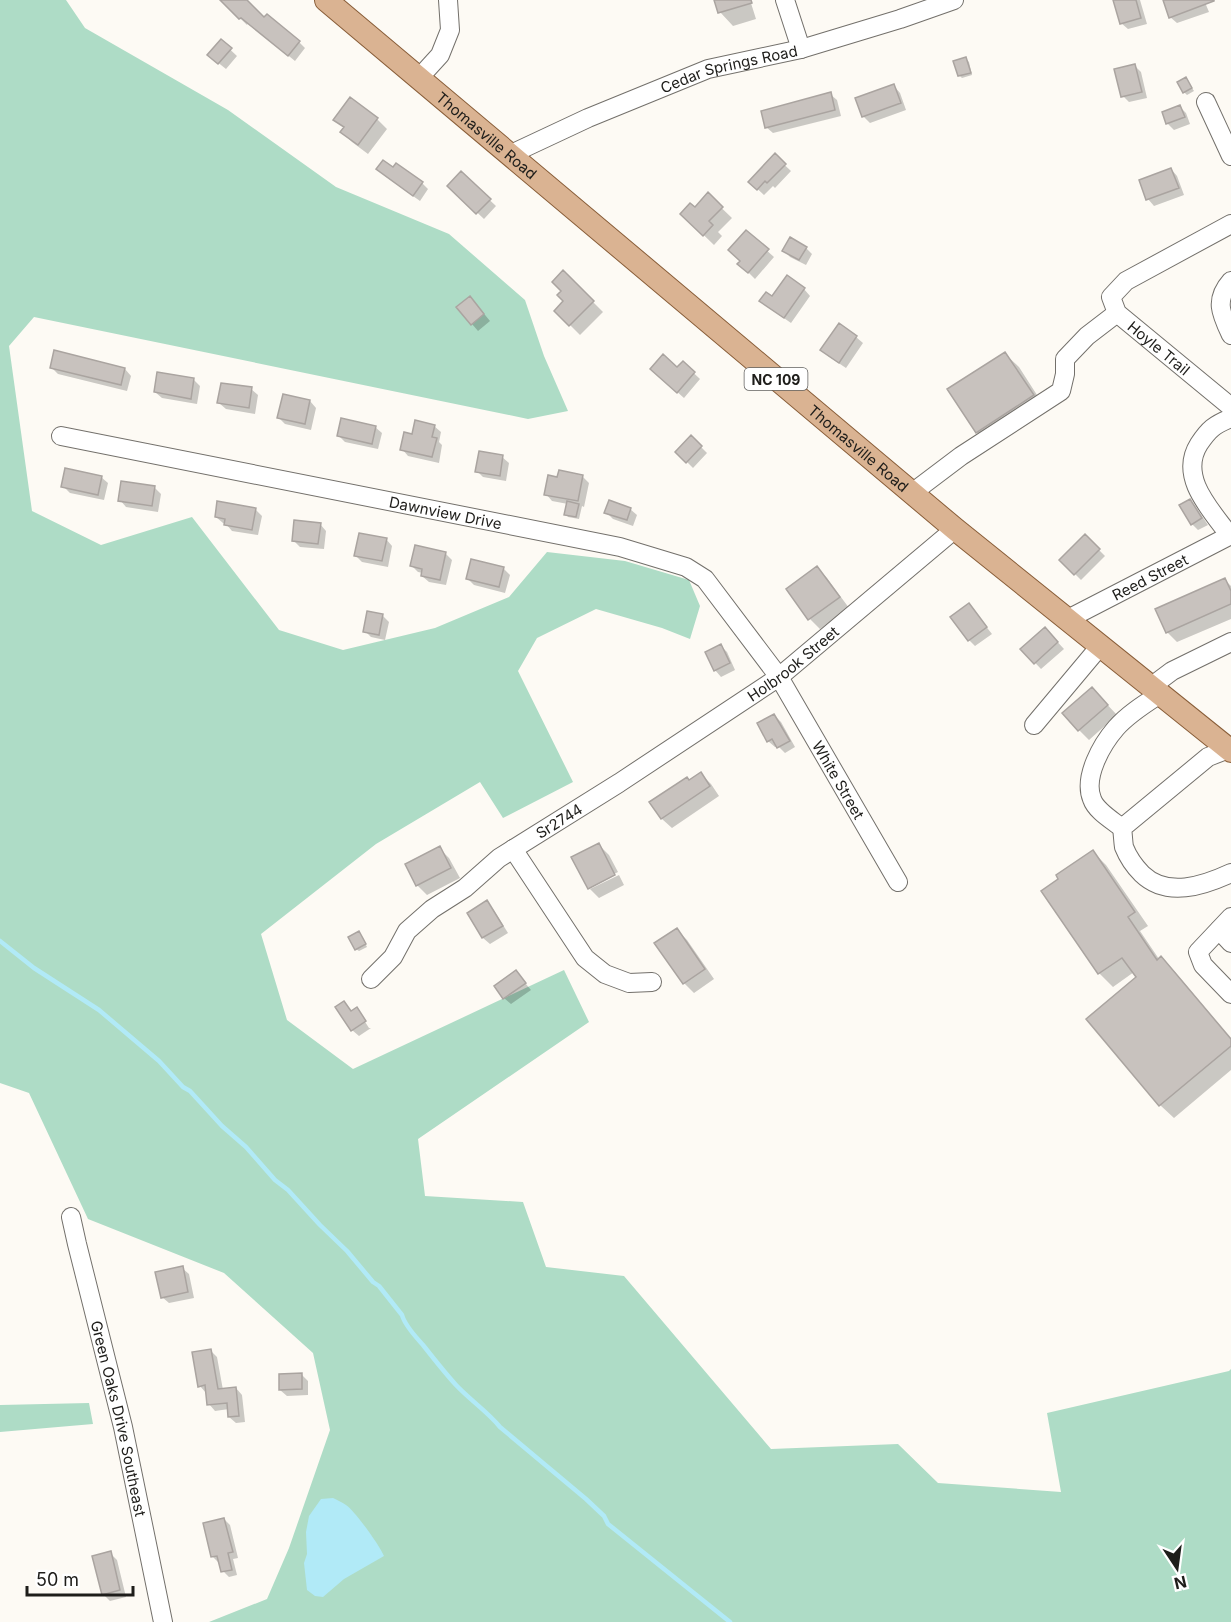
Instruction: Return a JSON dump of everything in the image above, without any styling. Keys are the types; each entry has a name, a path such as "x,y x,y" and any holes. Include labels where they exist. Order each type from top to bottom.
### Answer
{"main road":[{"name":"Thomasville Road","path":"326,0 955,529 1230,750"}],"street":[{"path":"419,78 440,55 450,30 448,0"},
{"path":"784,0 801,49"},
{"name":"Cedar Springs Road","path":"509,155 588,118 708,69 801,49 954,0"},
{"path":"1206,102 1231,156"},
{"name":"Hoyle Trail","path":"1231,224 1126,281 1111,297 1117,314 1231,407"},
{"path":"1231,281 1223,290 1220,303 1223,319 1231,335"},
{"path":"912,493 961,456 1062,391 1065,359 1087,336 1117,314"},
{"path":"1230,535 1201,495 1191,469 1195,450 1206,434 1211,428 1231,418"},
{"name":"Dawnview Drive","path":"61,436 620,547 686,567 705,579 779,677"},
{"name":"Holbrook Street","path":"618,783 779,677 955,529"},
{"name":"Reed Street","path":"1068,619 1230,535"},
{"path":"1231,642 1172,671 1144,704 1117,727 1098,753 1089,780 1092,800 1102,812 1122,828 1125,847 1134,866 1151,882 1175,888 1196,886 1231,873"},
{"path":"1034,725 1101,645"},
{"name":"White Street","path":"779,677 897,882"},
{"path":"1122,828 1208,757 1230,750"},
{"name":"Sr2744","path":"371,979 393,957 407,931 432,909 465,888 506,854 618,783"},
{"path":"506,854 585,958 605,974 629,983 652,982"},
{"path":"1227,930 1198,952 1203,965 1231,994"},
{"name":"Green Oaks Drive Southeast","path":"71,1217 123,1427 163,1622"}],"green space":[{"path":"0,0 66,0 85,28 228,110 336,187 449,234 525,300 544,356 568,411 528,419 34,317 9,346 32,511 101,545 192,517 279,630 343,650 435,628 509,597 547,552 625,561 689,580 700,606 690,639 662,628 596,609 537,638 518,671 573,782 503,818 480,782 376,844 261,934 287,1020 353,1069 564,970 589,1022 418,1139 425,1196 523,1202 546,1267 624,1276 771,1449 898,1444 938,1483 1061,1492 1047,1413 1231,1369 1231,1622 209,1622 267,1599 289,1548 330,1430 313,1353 224,1273 88,1219 29,1093 0,1083"},
{"path":"89,1403 93,1424 0,1432 0,1405"}],"water":[{"path":"333,1498 346,1505 355,1514 384,1556 344,1579 323,1597 315,1596 307,1590 304,1563 307,1554 306,1532 309,1516 321,1499"}],"building":[{"path":"220,0 247,0 264,17 267,14 300,41 288,56 241,18 239,19"},
{"path":"714,0 751,0 752,3 718,13"},
{"path":"1113,0 1136,0 1141,18 1120,24"},
{"path":"1163,0 1214,0 1214,1 1169,18"},
{"path":"221,39 232,48 218,64 207,55"},
{"path":"966,57 971,73 958,76 953,61"},
{"path":"1135,64 1142,92 1121,97 1114,69"},
{"path":"1186,77 1192,88 1183,93 1177,82"},
{"path":"894,84 901,103 862,117 855,98"},
{"path":"831,92 835,110 765,128 761,111"},
{"path":"350,97 378,118 358,145 340,132 344,127 333,120"},
{"path":"1180,105 1185,117 1166,124 1162,112"},
{"path":"775,153 786,164 757,190 748,182"},
{"path":"383,160 393,167 396,163 423,182 413,196 376,169"},
{"path":"1171,168 1179,188 1146,200 1139,180"},
{"path":"461,171 491,199 476,214 447,186"},
{"path":"708,192 723,207 709,221 713,225 703,236 680,214 690,203 695,207"},
{"path":"746,230 769,249 748,273 737,264 740,261 728,250"},
{"path":"790,237 807,247 799,260 782,251"},
{"path":"563,270 594,301 569,326 554,311 563,301 557,295 561,291 552,282"},
{"path":"787,275 805,288 784,318 759,301 766,292 772,296"},
{"path":"470,296 484,314 471,325 456,307"},
{"path":"839,323 857,336 839,363 820,350"},
{"path":"54,350 125,368 121,385 50,368"},
{"path":"1005,352 1034,395 976,433 947,389"},
{"path":"663,354 677,367 683,361 695,372 677,393 650,369"},
{"path":"157,372 194,378 191,399 154,392"},
{"path":"221,383 252,387 249,408 217,403"},
{"path":"283,394 310,400 305,424 277,418"},
{"path":"341,418 376,426 372,444 337,436"},
{"path":"415,420 435,425 432,437 437,438 432,457 400,450 404,432 412,434"},
{"path":"691,435 702,446 686,463 675,452"},
{"path":"479,451 503,455 500,476 475,472"},
{"path":"65,468 102,476 98,495 61,487"},
{"path":"559,470 583,475 578,501 544,495 548,475 557,477"},
{"path":"121,481 155,486 152,506 118,501"},
{"path":"1190,499 1202,518 1191,525 1179,505"},
{"path":"609,500 631,508 627,520 604,513"},
{"path":"217,501 256,508 252,530 224,525 225,519 215,517"},
{"path":"567,501 579,504 576,517 564,515"},
{"path":"294,520 321,523 318,544 292,541"},
{"path":"359,533 387,538 382,561 354,556"},
{"path":"1085,534 1100,549 1074,575 1059,560"},
{"path":"415,545 446,552 440,580 421,576 422,569 410,566"},
{"path":"471,559 504,567 499,587 466,579"},
{"path":"817,566 840,597 808,620 786,589"},
{"path":"1225,578 1231,591 1231,604 1166,633 1155,609"},
{"path":"969,603 987,627 968,641 950,617"},
{"path":"367,611 383,614 379,635 363,632"},
{"path":"1045,627 1058,642 1034,664 1020,649"},
{"path":"721,644 730,663 714,671 705,652"},
{"path":"1092,687 1108,705 1078,731 1062,713"},
{"path":"774,714 790,741 777,748 772,739 767,742 757,723"},
{"path":"701,772 710,786 661,819 649,802 687,777 689,780"},
{"path":"599,843 615,875 588,889 571,857"},
{"path":"440,846 451,868 416,886 405,864"},
{"path":"1093,850 1135,912 1128,917 1157,960 1161,956 1231,1039 1231,1046 1159,1106 1086,1019 1136,977 1122,958 1098,974 1041,891 1058,879 1056,875"},
{"path":"487,900 503,926 482,938 467,913"},
{"path":"677,928 705,969 683,984 654,943"},
{"path":"359,931 366,944 355,950 348,937"},
{"path":"516,970 526,983 503,999 494,986"},
{"path":"344,1001 351,1011 357,1007 366,1021 351,1031 335,1007"},
{"path":"183,1266 188,1292 161,1298 155,1272"},
{"path":"211,1349 218,1389 236,1387 239,1416 228,1417 227,1403 207,1405 205,1385 198,1387 192,1352"},
{"path":"302,1373 302,1389 279,1390 279,1374"},
{"path":"224,1518 233,1552 228,1553 232,1570 221,1572 217,1556 211,1557 203,1523"},
{"path":"111,1551 120,1590 102,1595 92,1556"}],"waterway":[{"path":"0,941 34,968 99,1010 159,1061 347,1251 379,1286 402,1315 411,1331 461,1390 500,1427 586,1499 604,1516 608,1524 730,1622"}]}
